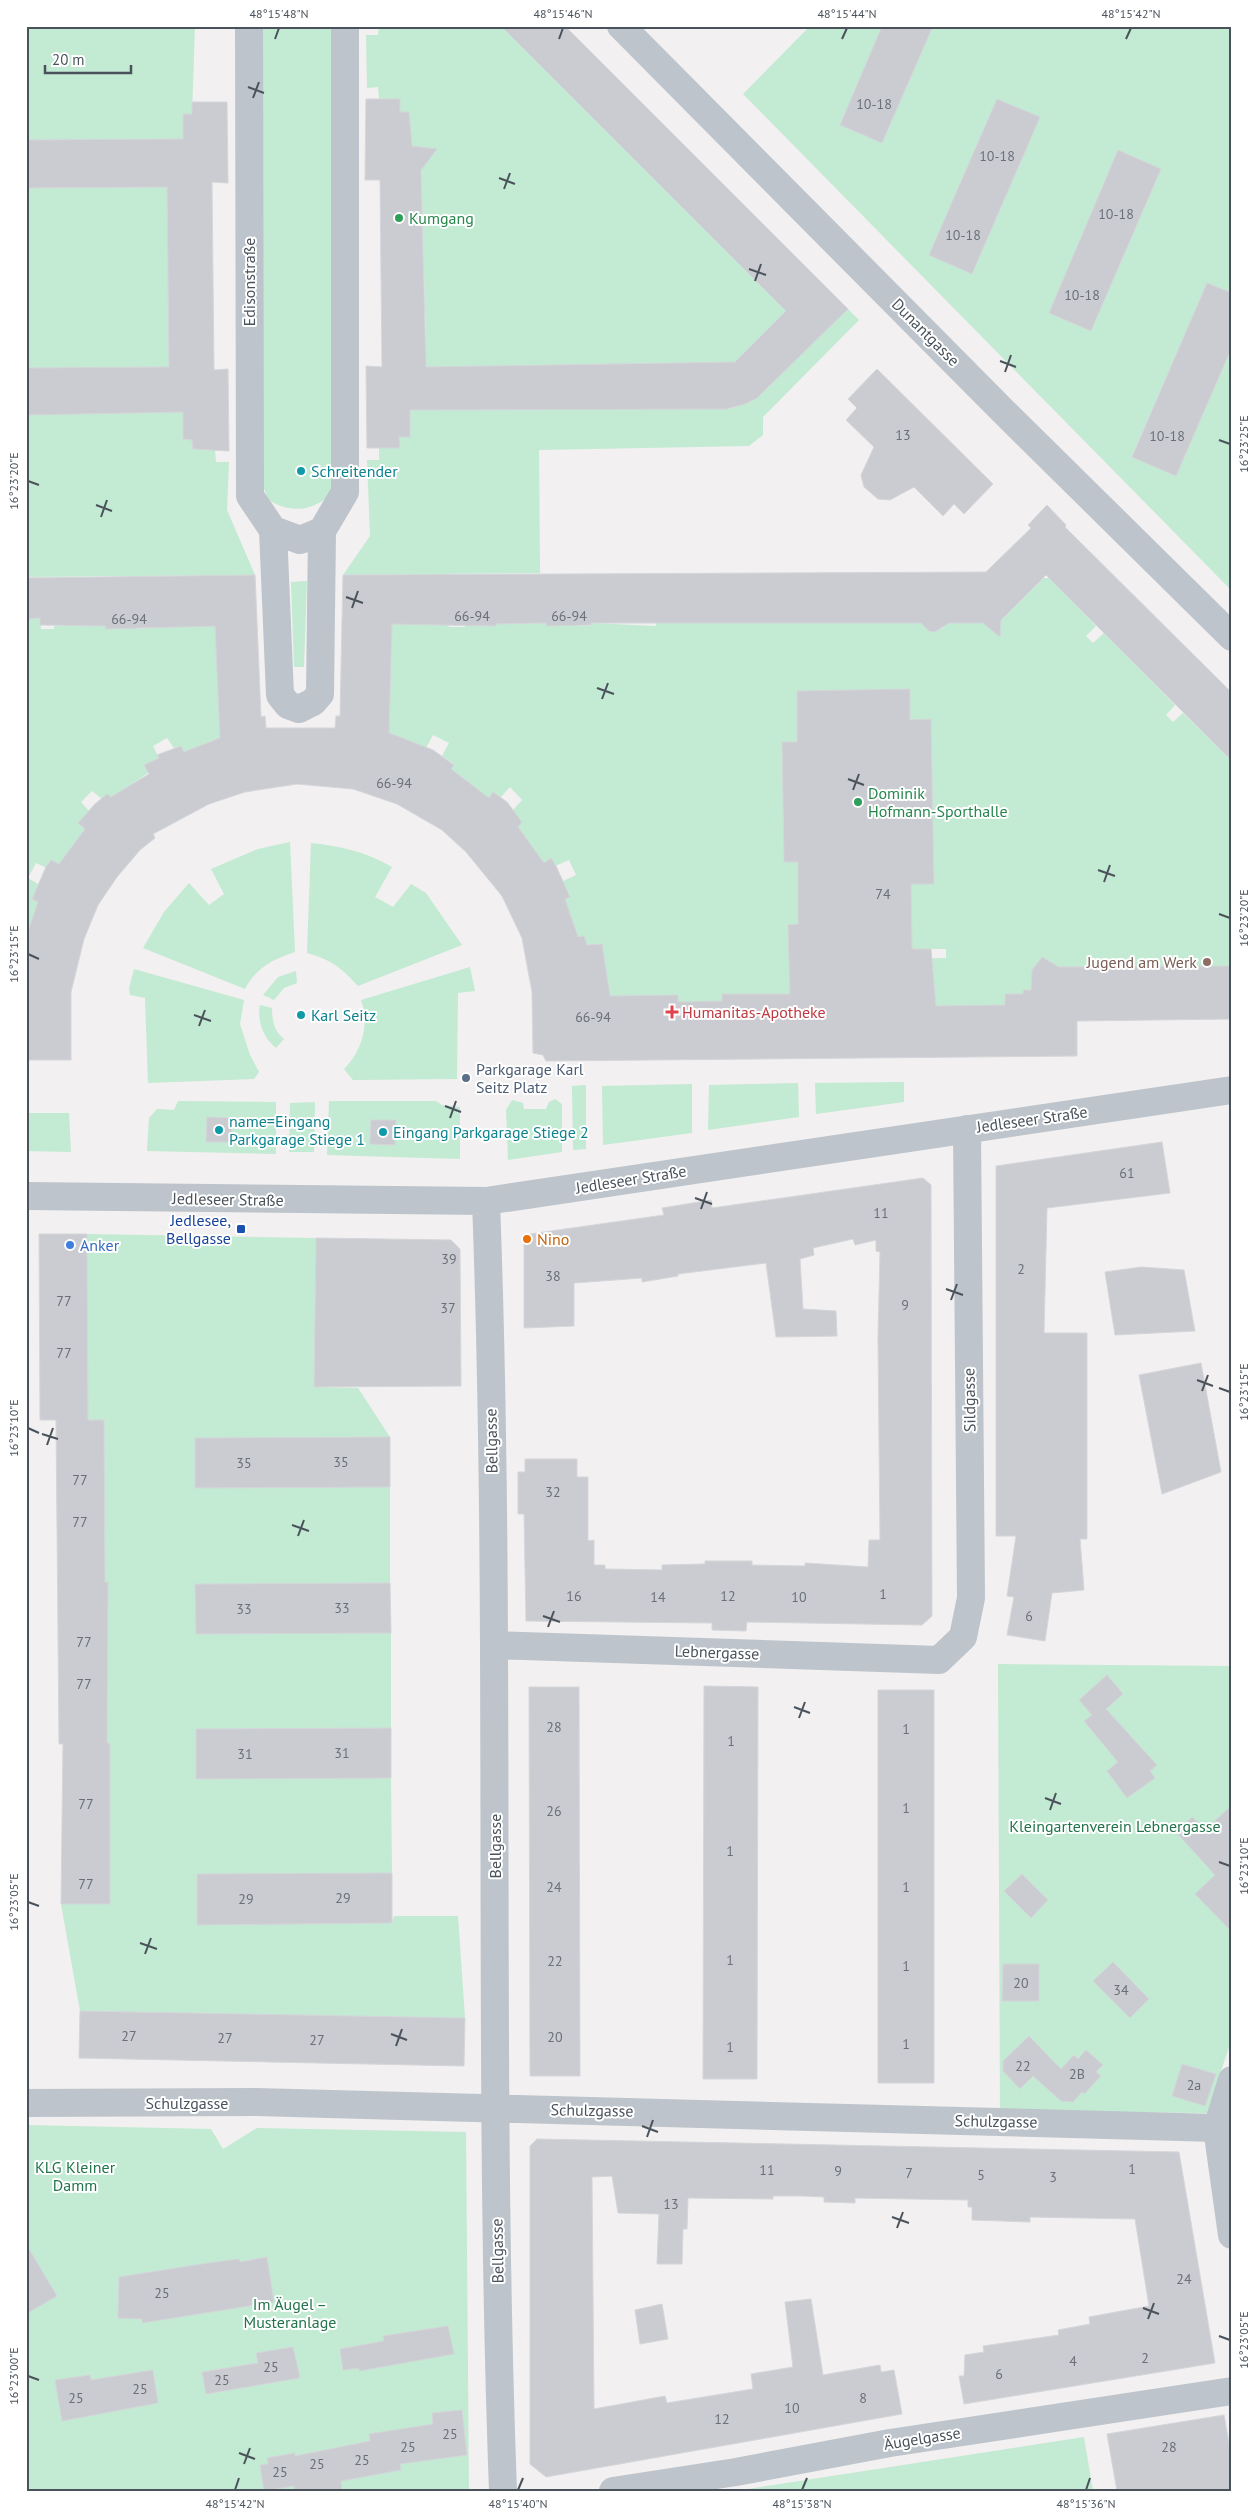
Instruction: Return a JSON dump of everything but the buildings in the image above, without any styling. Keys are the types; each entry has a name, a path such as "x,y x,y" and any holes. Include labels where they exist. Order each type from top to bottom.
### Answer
{"street":[{"name":"Edisonstraße","path":"249,26 250,496 274,530"},
{"path":"322,531 300,540 274,530 280,695 288,705 299,709 313,702 320,694 322,531 345,492 345,26"},
{"name":"Dunantgasse","path":"622,26 996,404 1232,637"},
{"name":"Jedleseer Straße","path":"26,1196 486,1201 1232,1090"},
{"name":"Sildgasse","path":"939,1660 963,1637 971,1598 967,1129"},
{"name":"Bellgasse","path":"486,1201 495,1645 495,2107 498,2359 503,2491"},
{"name":"Lebnergasse","path":"495,1645 939,1660"},
{"path":"1232,2080 1217,2128 1232,2235"},
{"name":"Schulzgasse","path":"26,2103 256,2102 495,2107 1217,2128"},
{"name":"Äugelgasse","path":"613,2491 736,2472 909,2440 1232,2391"}],"green space":[{"path":"26,26 195,26 192,114 183,114 183,139 26,140"},
{"path":"257,26 331,26 336,474 333,494 317,504 302,509 286,507 268,500 261,480"},
{"path":"379,26 501,26 786,311 735,362 427,367 421,361 421,343 426,343 421,163 432,151 428,148 411,146 409,112 400,112 400,99 379,99 378,87 367,88 366,35 378,35"},
{"path":"810,26 882,26 840,125 882,143 933,26 1232,26 1232,293 1207,283 1132,456 1176,476 1232,347 1232,591 743,94","holes":["1119,151 1161,169 1091,331 1049,313"]},
{"path":"167,187 169,367 26,368 26,188"},
{"path":"848,309 859,320 763,417 763,435 749,446 539,450 540,573 343,575 370,536 367,460 379,460 379,448 400,448 399,437 410,437 410,410 727,409 745,404 757,398"},
{"path":"183,412 183,439 193,440 193,449 215,450 216,462 229,462 227,510 255,575 26,577 26,415"},
{"path":"1043,578 1050,578 1096,626 1086,636 1093,643 1104,633 1175,705 1166,715 1173,722 1183,713 1232,761 1232,966 1055,967 1041,959 1032,970 1038,990 1023,994 1005,1005 936,1006 782,994 722,994 722,1001 678,1002 677,995 608,996 602,944 587,945 584,936 578,937 564,899 570,896 563,881 576,875 569,860 555,866 551,858 544,863 518,827 522,822 513,810 522,800 510,787 500,798 493,793 489,798 451,769 454,764 442,756 449,743 433,735 426,748 377,737 389,722 392,642 381,624 448,624 449,627 465,627 465,616 478,616 478,626 546,623 546,626 562,626 573,616 574,626 590,626 591,623 656,626 656,616 669,616 670,623 924,623 928,630 935,632 943,628 945,623 985,623 999,627 1001,620","holes":["909,689 910,720 931,720 934,883 911,884 912,949 946,949 946,958 789,961 798,924 798,862 784,862 782,742 797,742 797,691"]},
{"path":"307,581 304,667 294,667 291,582"},
{"path":"40,618 41,629 54,629 54,626 106,626 105,628 136,619 137,629 151,628 151,626 215,626 220,738 184,753 181,746 174,748 167,738 153,746 159,758 144,765 148,773 126,788 114,800 107,794 102,799 92,791 81,802 89,811 78,823 85,829 59,864 47,868 36,863 28,878 38,884 32,899 39,902 26,937 26,619"},
{"path":"290,842 295,952 266,965 254,975 245,989 143,948 164,912 189,883 209,905 224,894 211,869 258,849"},
{"path":"311,843 353,851 373,857 392,867 375,897 393,907 411,884 426,893 462,945 358,986 335,965 307,953"},
{"path":"470,967 475,991 458,993 457,1079 353,1080 344,1069 356,1054 363,1037 365,1018 361,1000"},
{"path":"134,969 244,1000 240,1024 250,1055 259,1072 254,1079 148,1083 145,998 130,995 129,988"},
{"path":"296,971 297,983 284,988 274,1000 263,995 278,977"},
{"path":"260,1005 272,1008 274,1025 284,1039 276,1048 262,1029 259,1017"},
{"path":"904,1082 904,1102 816,1114 815,1083"},
{"path":"798,1083 799,1117 708,1130 709,1085"},
{"path":"692,1084 692,1133 603,1145 602,1086"},
{"path":"586,1085 586,1149 573,1150 572,1086"},
{"path":"555,1099 562,1104 562,1152 508,1160 506,1110 512,1100 523,1103 524,1109 546,1109 549,1102"},
{"path":"178,1101 276,1102 276,1154 147,1151 149,1118 157,1109 174,1110"},
{"path":"329,1101 436,1101 442,1105 460,1107 460,1159 327,1155"},
{"path":"315,1102 314,1152 289,1152 290,1103"},
{"path":"26,1113 69,1113 71,1152 26,1151"},
{"path":"87,1234 316,1238 314,1387 358,1388 390,1437 195,1438 195,1487 390,1487 390,1583 196,1584 196,1634 391,1633 391,1728 196,1729 196,1778 391,1778 392,1873 249,1924 392,1923 394,1916 458,1916 465,2018 80,2011 61,1904 110,1904 110,1743 107,1743 108,1583 105,1582 104,1420 88,1420"},
{"name":"Kleingartenverein Lebnergasse","path":"998,1664 1232,1666 1232,2038 1207,2113 1000,2111"},
{"name":"Im Äugel – Musteranlage","path":"26,2125 211,2129 223,2149 257,2128 466,2132 469,2491 26,2491"},
{"path":"1084,2437 1093,2491 735,2491"}],"place":[{"name":"Kumgang","path":"399,218"},
{"name":"Schreitender","path":"301,471"},
{"name":"Dominik Hofmann-Sporthalle","path":"858,802"},
{"name":"Jugend am Werk","path":"1207,962"},
{"name":"Humanitas-Apotheke","path":"672,1012"},
{"name":"Karl Seitz","path":"301,1015"},
{"name":"Parkgarage Karl Seitz Platz","path":"466,1078"},
{"name":"name=Eingang Parkgarage Stiege 1","path":"219,1130"},
{"name":"Eingang Parkgarage Stiege 2","path":"383,1132"},
{"name":"Jedlesee, Bellgasse","path":"241,1229"},
{"name":"Nino","path":"527,1239"},
{"name":"Anker","path":"70,1245"}],"park label":[{"name":"KLG Kleiner Damm","path":"75,2176"}]}
